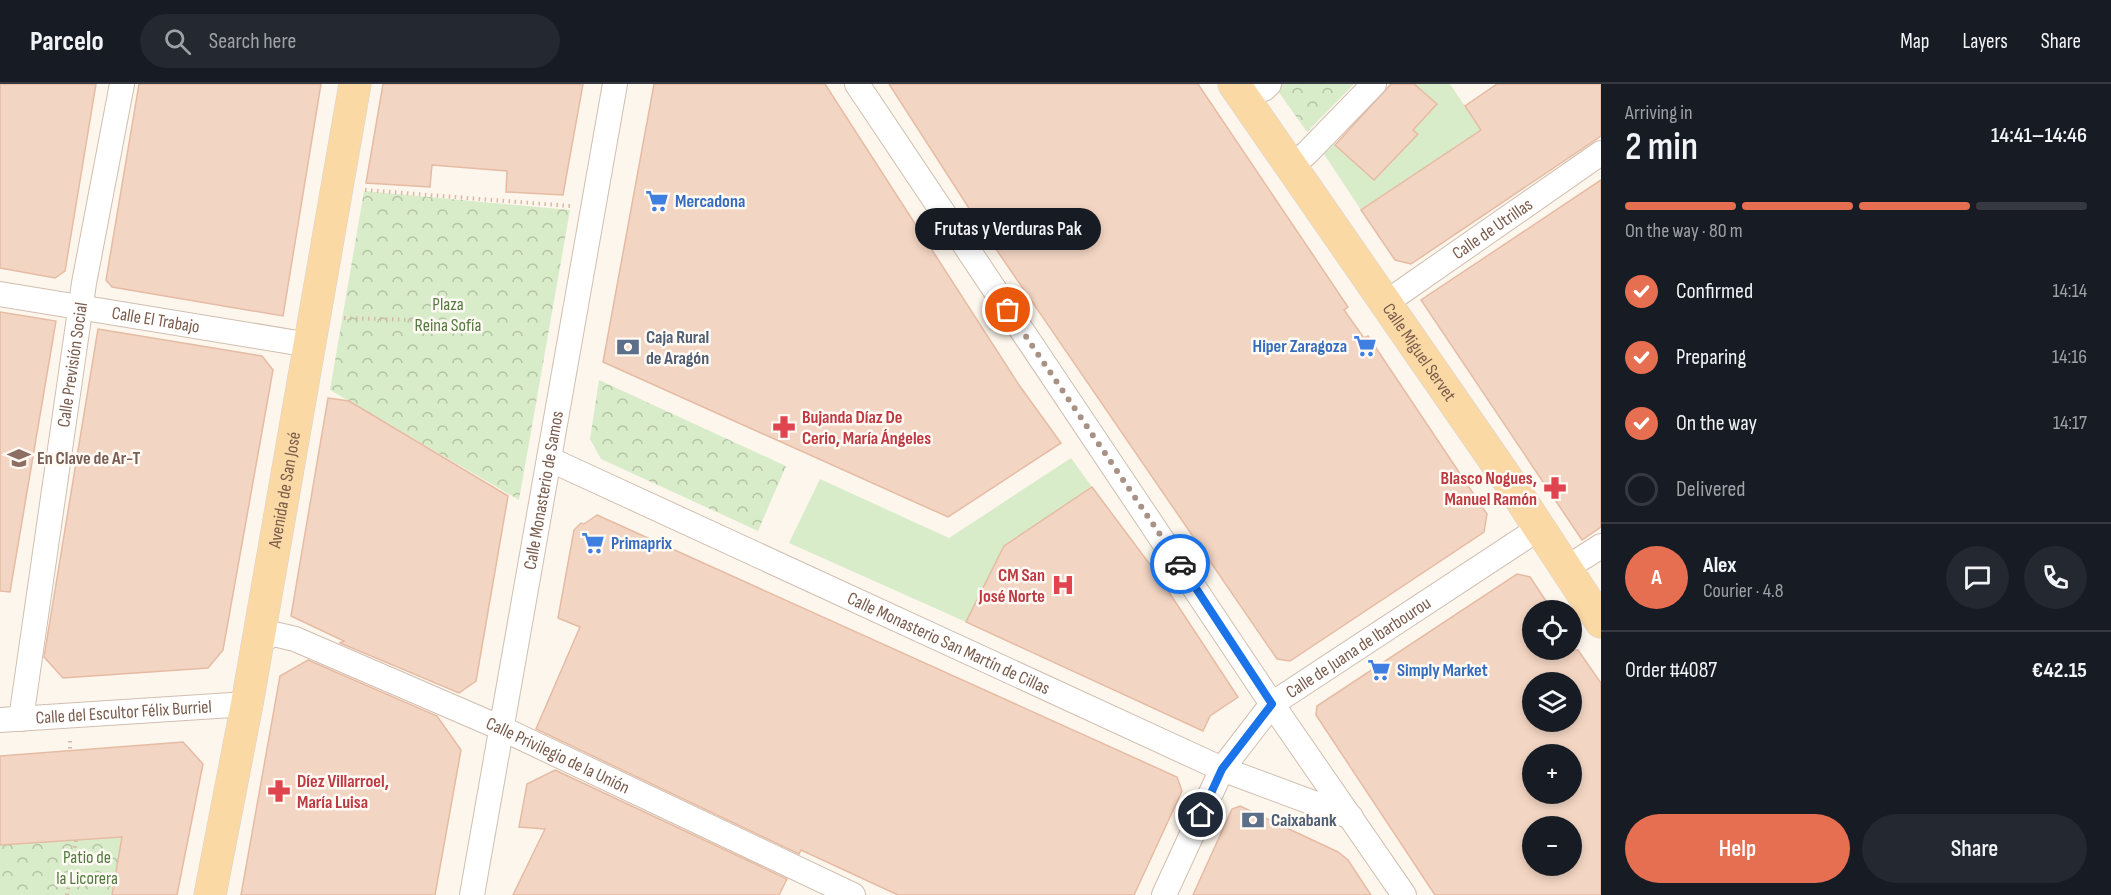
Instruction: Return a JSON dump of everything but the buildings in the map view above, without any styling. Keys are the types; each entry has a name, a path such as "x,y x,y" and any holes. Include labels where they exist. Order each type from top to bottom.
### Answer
{"main road":[{"name":"Avenida de San José","path":"210,895 247,704 355,84"},
{"name":"Calle Miguel Servet","path":"1256,86 1292,165 1384,304 1506,477 1601,622"}],"street":[{"name":"Calle Previsión Social","path":"10,719 122,84"},
{"name":"Calle Monasterio de Samos","path":"472,895 615,84"},
{"path":"857,84 1272,704 1404,895"},
{"path":"1292,165 1307,153 1374,84"},
{"name":"Calle de Utrillas","path":"1384,304 1601,153"},
{"name":"Calle El Trabajo","path":"0,294 310,345"},
{"name":"Calle Monasterio San Martín de Cillas","path":"549,459 1222,769 1351,817"},
{"name":"Calle de Juana de Ibarbourou","path":"1164,895 1222,769 1272,704 1538,529"},
{"path":"1565,569 1601,546"},
{"name":"Calle Privilegio de la Unión","path":"258,642 274,634 295,639 501,729 842,893"},
{"name":"Calle del Escultor Félix Burriel","path":"10,719 247,704"}],"path":[{"path":"337,187 593,208"},
{"path":"344,318 415,320"},
{"path":"70,741 70,750"},
{"path":"67,895 75,840"}],"green space":[{"path":"1273,84 1354,84 1307,132"},
{"path":"1414,84 1450,84 1481,130 1361,210 1324,154 1334,144 1369,176 1393,152 1417,134 1413,130 1437,105"},
{"name":"Plaza Reina Sofía","path":"364,191 570,210 519,500 330,390"},
{"path":"599,380 786,466 758,531 601,459 590,439"},
{"path":"1071,458 1092,487 1004,546 966,622 789,543 820,479 949,538"},
{"name":"Patio de la Licorera","path":"122,837 112,895 0,895 0,845"}],"way so far":[{"path":"1008,310 1180,564"}],"place":[{"name":"Mercadona","path":"657,201"},
{"name":"Frutas y Verduras Pak","path":"1008,310"},
{"name":"Hiper Zaragoza","path":"1365,346"},
{"name":"Caja Rural de Aragón","path":"628,347"},
{"name":"Bujanda Díaz De Cerio, María Ángeles","path":"784,427"},
{"name":"En Clave de Ar-T","path":"19,458"},
{"name":"Blasco Nogues, Manuel Ramón","path":"1555,488"},
{"name":"Primaprix","path":"593,543"},
{"name":"CM San José Norte","path":"1063,585"},
{"name":"Simply Market","path":"1379,670"},
{"name":"Díez Villarroel, María Luisa","path":"279,791"},
{"name":"Caixabank","path":"1253,820"}],"route":[{"path":"1180,564 1272,704 1222,769 1201,815"}]}
